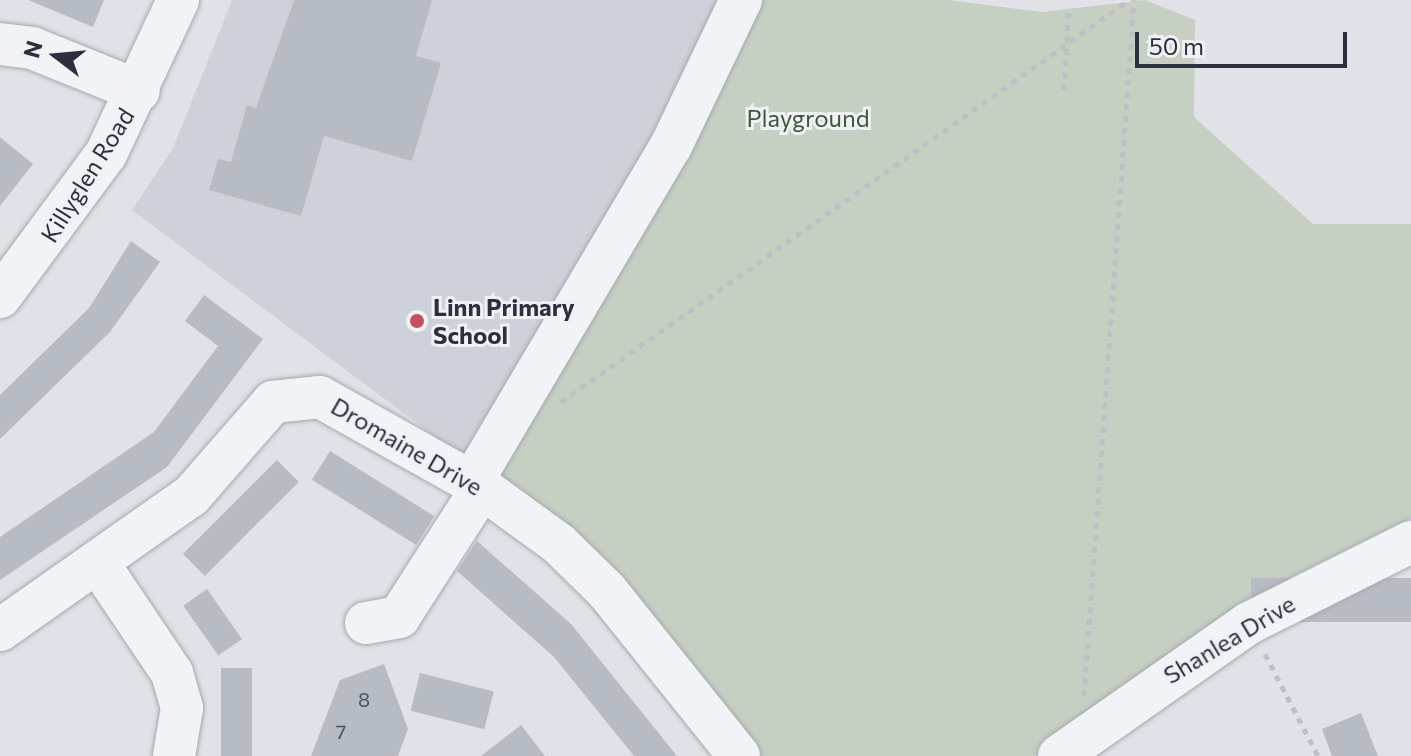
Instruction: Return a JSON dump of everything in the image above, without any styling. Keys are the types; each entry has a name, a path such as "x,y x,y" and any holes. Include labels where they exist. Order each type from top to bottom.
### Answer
{"street":[{"name":"Killyglen Road","path":"0,297 69,210 139,91 178,0"},
{"path":"366,623 399,617 664,159 741,0"},
{"path":"0,44 32,48 139,91"},
{"name":"Dromaine Drive","path":"0,630 191,496 256,416 294,394 348,408 477,485 607,591 739,756"},
{"name":"Shanlea Drive","path":"1071,746 1249,623 1411,542"},
{"path":"98,563 172,673 182,708 174,756"}],"path":[{"path":"553,408 1132,0"},
{"path":"1071,746 1132,0"},
{"path":"1064,90 1069,7"},
{"path":"1249,623 1318,756"}],"shaded area":[{"name":"Linn Primary School","path":"232,0 725,0 700,58 486,433 461,456 132,210 173,148"}],"green space":[{"name":"Playground","path":"753,0 948,0 1042,12 1145,0 1195,20 1194,117 1313,224 1411,224 1411,518 1251,597 1034,756 736,756 487,479"}],"building":[{"path":"28,0 104,0 93,27"},
{"path":"294,0 432,0 416,56 441,63 412,161 324,136 301,216 209,190 218,159 231,162 247,105 256,108"},
{"path":"0,137 33,164 0,206"},
{"path":"131,241 160,262 110,332 0,439 0,395 89,308"},
{"path":"204,295 263,339 167,467 0,580 0,537 154,432 218,346 185,321"},
{"path":"330,451 434,516 416,545 312,480"},
{"path":"277,460 299,482 205,576 183,554"},
{"path":"477,541 571,624 677,756 634,756 554,657 457,571"},
{"path":"1251,578 1411,578 1411,622 1251,622"},
{"path":"207,589 242,639 218,656 183,606"},
{"path":"384,664 408,729 398,756 311,756 340,680"},
{"path":"221,668 252,668 252,756 221,756"},
{"path":"420,673 494,691 484,729 411,711"},
{"path":"1361,713 1378,756 1332,756 1322,729"},
{"path":"521,725 545,756 481,756"}],"place":[{"name":"Linn Primary School","path":"417,321"}]}
